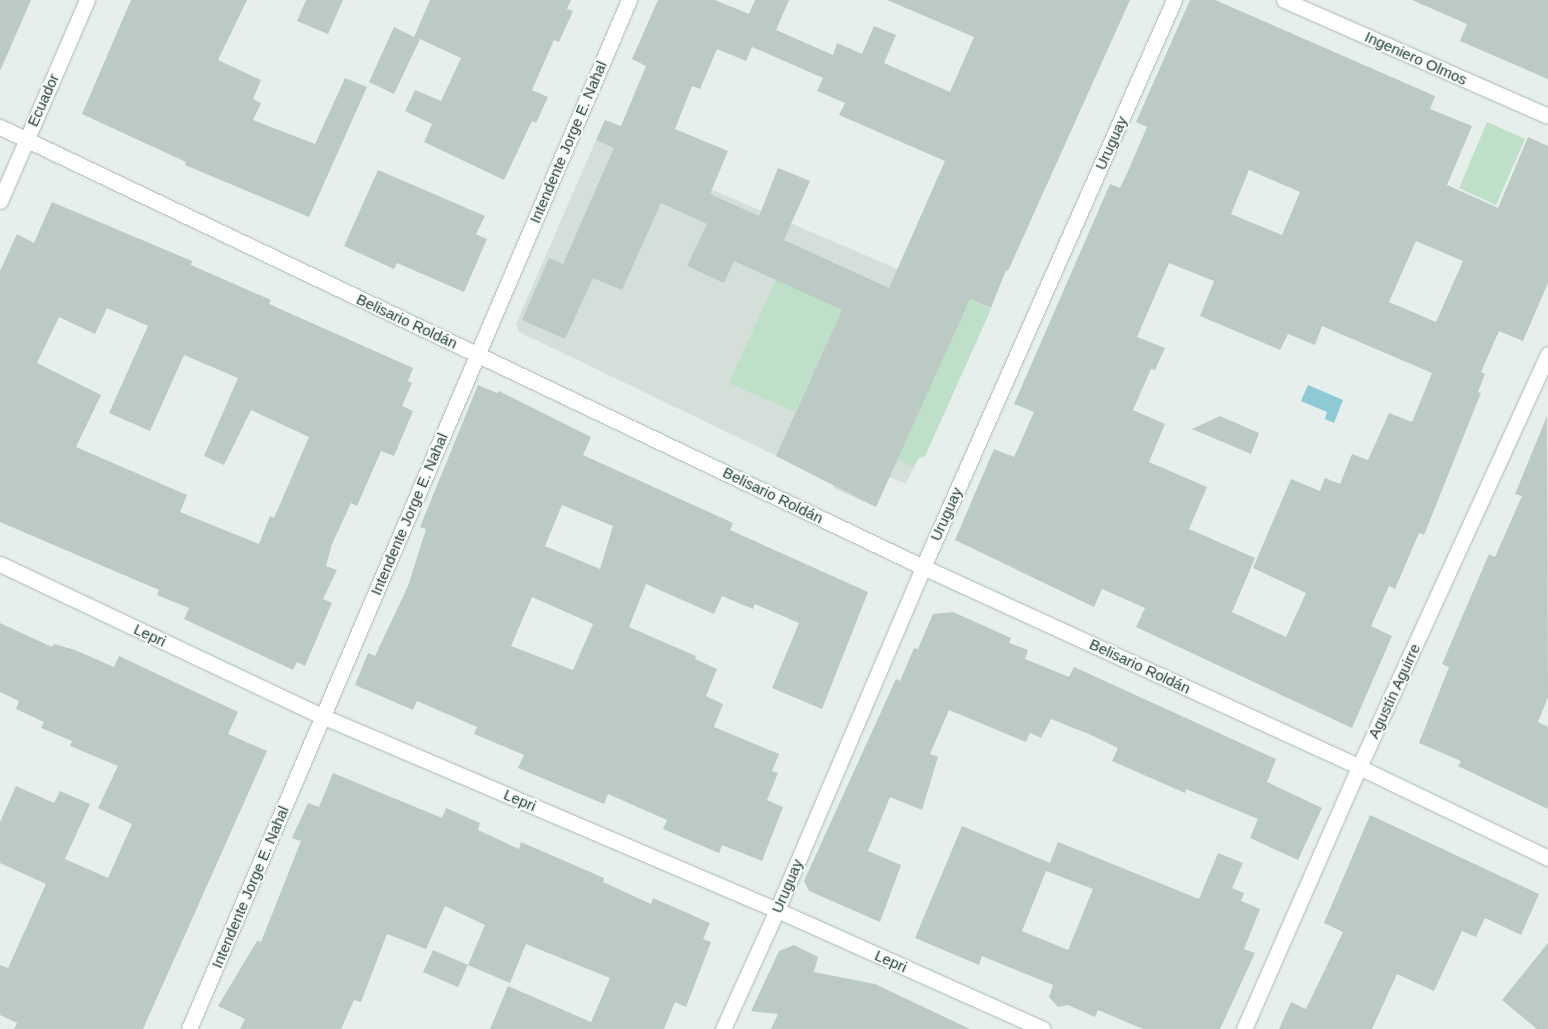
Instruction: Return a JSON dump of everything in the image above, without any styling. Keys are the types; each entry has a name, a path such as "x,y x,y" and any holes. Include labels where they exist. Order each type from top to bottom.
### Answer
{"street":[{"name":"Ecuador","path":"0,201 87,0"},
{"name":"Intendente Jorge E. Nahal","path":"189,1029 629,0"},
{"name":"Uruguay","path":"723,1029 777,910 923,567 1174,0"},
{"name":"Ingeniero Olmos","path":"1284,0 1548,116"},
{"name":"Belisario Roldán","path":"0,127 923,567 1359,767 1548,858"},
{"name":"Agustín Aguirre","path":"1244,1029 1359,767 1548,354"},
{"name":"Lepri","path":"0,564 322,716 777,910 1043,1029"}],"shaded area":[{"path":"596,140 991,309 925,456 918,459 906,484 889,477 876,507 833,488 835,484 519,332 516,324"}],"green space":[{"path":"1487,122 1525,139 1496,205 1459,188"},
{"path":"776,280 842,310 795,412 729,383"},
{"path":"970,299 991,309 925,456 918,458 914,467 897,459"}],"water":[{"path":"1308,385 1343,400 1334,423 1325,419 1327,412 1301,401"}],"building":[{"path":"0,0 31,0 0,71"},
{"path":"131,0 247,0 218,60 261,80 253,99 261,103 253,120 315,144 345,78 367,87 309,217 185,165 186,162 82,114"},
{"path":"306,0 343,0 328,34 297,21"},
{"path":"430,0 571,0 567,9 573,11 559,42 554,40 532,90 548,97 536,123 532,121 504,180 424,142 432,124 405,111 415,90 441,101 461,58 420,39 394,94 369,82 394,27 414,37"},
{"path":"658,0 715,0 749,14 755,0 789,0 776,30 833,55 837,43 862,54 874,26 896,35 884,63 950,92 974,37 887,0 1130,0 1008,271 1006,270 991,308 970,299 876,507 776,456 842,310 734,261 724,283 687,266 707,224 661,203 622,290 593,278 565,339 522,320 549,258 563,264 614,148 596,140 605,120 621,126 646,66 632,59","holes":["752,47 823,78 817,91 845,103 839,115 945,161 889,288 784,240 810,181 778,168 759,216 710,194 728,151 675,129 692,86 700,89 717,49 746,61"]},
{"path":"1190,0 1215,0 1435,96 1430,109 1472,126 1447,185 1498,208 1528,137 1548,146 1548,283 1523,341 1499,331 1481,372 1485,374 1478,392 1481,393 1424,535 1419,533 1395,589 1389,586 1371,626 1392,636 1352,728 1136,627 1145,608 1102,589 1094,607 955,540 994,449 1014,457 1034,412 1014,404 1110,184 1120,188 1129,169 1147,127 1136,122","holes":["1249,170 1300,192 1282,235 1231,214","1416,241 1463,261 1436,322 1389,302","1169,263 1214,281 1200,316 1280,350 1288,334 1315,345 1322,326 1432,373 1412,422 1389,413 1368,460 1352,454 1340,484 1325,478 1320,491 1291,479 1253,568 1306,593 1286,637 1232,612 1255,558 1189,529 1207,487 1149,462 1165,424 1133,410 1151,369 1155,370 1165,348 1137,337"]},
{"path":"1412,0 1548,0 1548,79 1460,41 1467,24"},
{"path":"378,170 485,216 476,234 487,239 464,292 397,263 394,269 344,246"},
{"path":"52,202 192,261 191,265 271,300 269,304 413,368 408,381 412,383 402,406 413,411 394,456 381,451 357,506 351,503 332,544 326,566 337,570 323,599 332,603 305,666 297,662 293,670 184,619 189,608 157,595 159,590 0,522 0,271 17,234 34,243","holes":["107,308 148,326 109,413 150,431 184,355 238,378 204,456 224,465 251,410 309,437 274,518 270,516 259,544 180,512 187,495 76,447 101,395 37,363 59,317 95,334"]},
{"path":"478,385 497,393 499,391 591,437 583,455 733,523 730,530 868,592 822,709 772,688 799,623 755,604 753,609 722,596 714,614 646,584 629,627 696,656 695,659 717,669 706,696 723,704 714,727 779,754 772,771 778,773 767,800 783,807 762,861 722,845 719,853 663,829 667,820 608,794 604,804 518,768 524,755 474,734 477,727 417,701 413,710 355,685 368,653 375,656 408,586 426,529 420,527","holes":["562,505 613,526 600,569 545,546","532,597 593,624 573,670 511,646"]},
{"path":"1220,416 1259,433 1251,454 1192,429"},
{"path":"1547,416 1548,697 1538,722 1548,727 1548,809 1458,766 1461,761 1419,743 1449,667 1442,664 1489,554 1495,557 1522,496 1515,494"},
{"path":"953,612 1011,638 1009,643 1028,650 1025,659 1069,677 1074,667 1276,759 1267,782 1322,808 1298,860 1250,838 1258,819 1186,789 1185,793 1112,761 1118,748 1091,735 1051,719 1041,738 1030,733 1026,742 949,710 930,754 938,757 922,810 890,797 868,851 901,865 880,922 809,891 804,881 896,679 900,681 914,648 918,649 933,614"},
{"path":"0,623 52,647 54,644 75,650 114,667 119,656 238,712 228,734 267,751 143,1029 14,1029 17,1023 0,1015 0,965 8,968 46,884 0,863 0,822 16,786 54,803 60,791 90,804 65,859 108,878 132,824 98,808 118,766 70,746 72,741 41,728 44,722 16,709 19,701 0,692"},
{"path":"333,773 442,818 446,808 480,823 478,830 519,849 521,842 604,878 603,882 651,904 653,898 710,923 703,939 711,942 686,1007 675,1002 664,1029 490,1029 508,986 591,1022 610,978 526,944 510,983 468,965 485,925 445,906 426,949 387,934 361,1002 354,1000 341,1029 240,1029 245,1019 218,1006 257,941 261,942 301,841 292,838 308,803 319,807"},
{"path":"1370,815 1539,894 1521,935 1485,918 1476,937 1462,931 1434,991 1397,974 1372,1029 1279,1029 1291,1002 1306,1009 1343,932 1324,923"},
{"path":"962,826 1050,863 1058,842 1199,899 1218,853 1243,863 1232,888 1244,893 1241,901 1260,909 1244,949 1255,953 1220,1029 1143,1029 1098,1010 1095,1017 1068,1005 1058,1007 1049,997 1053,985 982,956 979,965 915,938","holes":["1046,871 1093,889 1068,950 1022,931"]},
{"path":"1548,943 1548,1029 1537,1029 1502,1000"},
{"path":"794,945 818,957 814,972 875,984 970,1029 771,1029 778,1014 751,1011 779,951"},
{"path":"433,950 468,965 458,987 423,972"}]}
